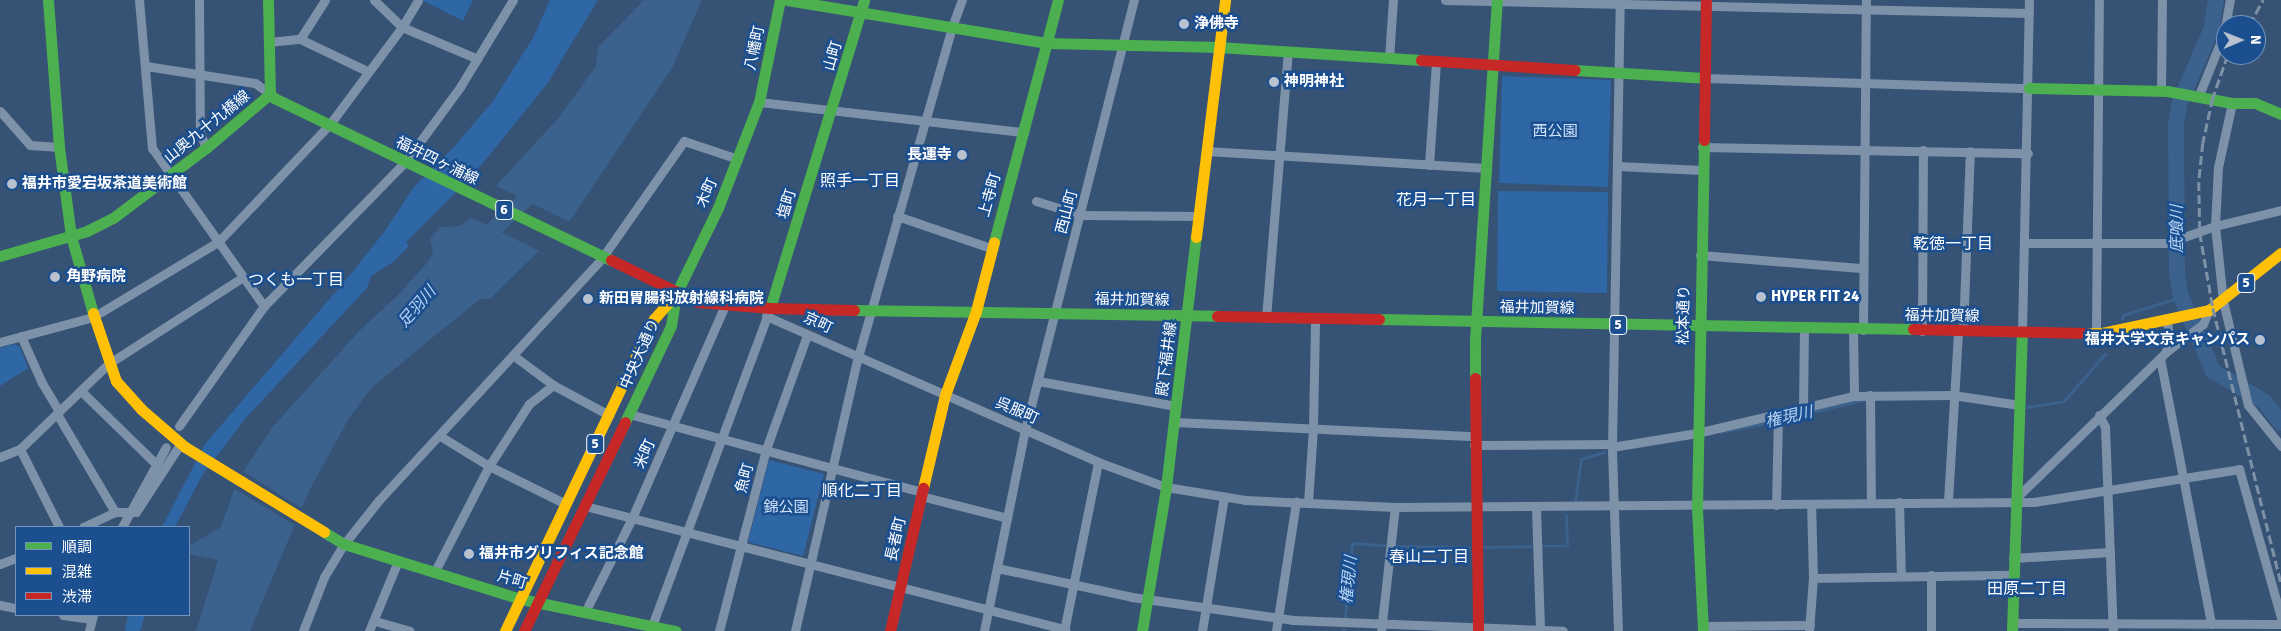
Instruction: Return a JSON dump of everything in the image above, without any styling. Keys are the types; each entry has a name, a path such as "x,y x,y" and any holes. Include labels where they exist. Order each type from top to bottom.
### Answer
{"street":[{"name":"片町","path":"48,0 59,148 71,236 108,364 116,381 141,409 183,445 344,544 521,599 585,612 651,629 676,631"},
{"path":"139,0 152,148 169,176 264,306"},
{"path":"199,0 200,133 206,148"},
{"path":"268,0 270,94"},
{"path":"300,39 325,0"},
{"path":"374,0 402,27 478,59"},
{"path":"0,342 93,317 218,242 330,124 402,27 418,0"},
{"path":"179,426 264,306 409,164 478,59 513,0"},
{"name":"八幡町","path":"759,102 780,0"},
{"path":"787,0 1047,43 1219,48 1704,78 2165,91 2197,95 2232,103 2255,103 2281,114"},
{"name":"山町","path":"833,109 864,0"},
{"path":"795,631 809,562 858,357 952,27 962,0"},
{"name":"上寺町","path":"944,395 976,311 991,248 1024,132 1058,0"},
{"name":"西山町","path":"984,631 1025,430 1125,45 1134,0"},
{"name":"殿下福井線","path":"1142,631 1166,486 1225,0"},
{"path":"1389,58 1393,0"},
{"path":"1445,0 1706,4 1866,11 2029,13"},
{"path":"1854,396 1863,268 1866,0"},
{"path":"2029,0 2028,152 2014,501 2012,627 2169,627 2211,624 2230,628 2281,624"},
{"path":"2096,333 2100,0"},
{"path":"2162,0 2165,91"},
{"path":"2197,95 2224,33 2230,0"},
{"path":"1478,630 1474,440 1475,322 1484,168 1495,65 1497,1"},
{"path":"1618,631 1612,446 1620,3"},
{"name":"松本通り","path":"1703,629 1697,507 1697,433 1706,4"},
{"path":"269,42 300,39 367,72"},
{"path":"1266,318 1282,157 1288,52"},
{"path":"1428,165 1436,61"},
{"path":"146,66 255,83 270,94"},
{"name":"福井四ヶ浦線","path":"270,94 676,294"},
{"name":"山奥九十九橋線","path":"0,256 71,236 113,218 206,148 270,94"},
{"path":"759,102 1024,132"},
{"name":"木町","path":"676,294 738,160 759,102"},
{"path":"2232,103 2218,167 2215,226 2223,302 2248,405 2281,446"},
{"name":"塩町","path":"768,312 833,109"},
{"path":"0,111 30,145 59,148"},
{"path":"303,631 324,577 344,544 379,500 514,356 599,256 684,141 738,160"},
{"path":"1702,146 2028,152"},
{"path":"1922,331 1923,150"},
{"path":"1207,151 1484,168"},
{"path":"1948,501 1953,397 1960,331 1970,151"},
{"path":"1617,166 1702,170"},
{"path":"1036,201 1081,215 1199,216"},
{"path":"2025,243 2167,243 2193,236 2215,226 2281,210"},
{"path":"897,216 991,248"},
{"name":"福井加賀線","path":"768,312 871,310 976,311 2096,333 2179,318 2209,310 2223,302 2281,253"},
{"path":"1700,255 1863,268"},
{"path":"0,457 20,449 108,364 243,277"},
{"name":"京町","path":"676,294 698,302 724,304 768,312 807,335 858,357"},
{"name":"中央大通り","path":"524,631 671,326 676,294"},
{"name":"中央大通り","path":"505,631 654,319 676,294"},
{"name":"米町","path":"585,612 632,518 724,304"},
{"path":"2014,501 2099,415 2163,355 2203,324 2209,310"},
{"path":"651,629 768,312"},
{"path":"1308,503 1314,427 1315,318"},
{"path":"2167,320 2169,342 2163,355 2211,624"},
{"path":"1803,408 1804,328"},
{"name":"魚町","path":"719,631 766,450 807,335"},
{"path":"21,336 42,384 115,512"},
{"path":"514,356 553,384 609,415"},
{"name":"呉服町","path":"858,357 1098,462 1166,486 1244,500 1395,507 1536,508 2014,501 2108,492 2239,469 2281,617"},
{"path":"1038,381 1176,406"},
{"path":"434,573 489,466 528,404 553,384"},
{"path":"80,391 156,464"},
{"name":"長者町","path":"890,631 944,395"},
{"path":"1870,395 1871,502"},
{"path":"1174,422 1314,427 1474,440 1612,446 1778,419 1803,408 1854,396 1953,397 2019,405"},
{"path":"629,414 722,437 1007,518"},
{"path":"2099,415 2105,428 2113,627"},
{"path":"1776,505 1778,419"},
{"path":"440,436 489,466 566,504"},
{"path":"85,526 115,512 127,514 136,512 183,445"},
{"path":"122,526 127,514 166,447"},
{"path":"20,449 58,526"},
{"path":"585,506 901,585 1064,630 1098,462"},
{"path":"1202,631 1224,496"},
{"path":"1276,631 1296,502"},
{"path":"1899,502 1901,576"},
{"path":"1703,629 1810,628 1813,578 1811,504"},
{"path":"1381,628 1395,507"},
{"path":"1536,508 1540,631"},
{"path":"2013,558 2110,552"},
{"path":"0,564 15,558"},
{"path":"369,631 375,621 398,561"},
{"path":"997,568 1073,586 1148,600 1278,618 1381,628 1562,631"},
{"path":"1931,631 1932,575"},
{"path":"1813,578 2012,575"},
{"path":"0,605 15,608"},
{"path":"78,616 93,617 89,631"},
{"path":"375,621 410,631"}],"green space":[{"path":"422,0 473,0 463,21"},
{"path":"550,0 598,0 547,84 475,173 406,242 409,246 393,262 371,276 367,288 245,419 203,474 176,526 163,526 205,444 350,275 385,231 413,188 453,148 493,101 533,38"},
{"name":"西公園","path":"1502,76 1611,80 1608,187 1499,183"},
{"path":"1498,191 1608,192 1607,293 1497,291"},
{"path":"14,344 20,347 28,368 0,386 0,348"},
{"name":"錦公園","path":"769,460 824,474 803,556 748,542"},
{"path":"128,616 145,616 140,631 125,631"}],"water":[{"path":"644,0 702,0 673,66 569,222 496,186 560,116 596,66 598,47"},
{"path":"477,214 545,245 490,299 480,299 371,388 348,420 309,491 250,631 196,631 218,560 190,554 190,545 221,527 237,481 271,429 358,332 396,297 427,263 433,253 430,239 440,227 460,226"}],"pier":[{"path":"494,185 569,222 571,223 568,224"},
{"path":"478,212 546,243 547,246 542,252 470,217"},
{"path":"241,470 303,509 296,526 232,487"}],"waterway":[{"name":"底喰川","path":"2216,0 2211,30 2180,102 2176,124 2177,274 2181,297 2213,371 2265,402 2281,423"},
{"name":"足羽川","path":"484,238 541,185"},
{"name":"権現川","path":"2122,319 2123,315 2181,297"},
{"name":"権現川","path":"2027,407 2064,401 2105,354"},
{"name":"権現川","path":"1781,419 1863,400"},
{"name":"権現川","path":"1720,432 1776,421"},
{"name":"権現川","path":"1575,502 1581,459 1604,452"},
{"name":"権現川","path":"1542,546 1567,546 1566,516"},
{"name":"権現川","path":"1345,617 1352,543 1384,545"},
{"name":"権現川","path":"1394,546 1468,547"},
{"name":"権現川","path":"1481,547 1531,546"}],"railway":[{"path":"2255,15 2263,0"},
{"path":"2225,65 2213,98 2203,143 2199,182 2200,233 2213,308 2281,582"}],"traffic: fast":[{"path":"48,0 59,147 71,236 93,313"},
{"path":"268,0 270,94 274,98 611,260"},
{"path":"676,294 718,208 759,102 780,0"},
{"path":"787,0 1047,43 1219,47 1421,60"},
{"path":"770,308 864,0"},
{"path":"994,242 1058,0"},
{"path":"1475,378 1475,339 1497,0"},
{"path":"1575,70 1704,78"},
{"path":"2029,88 2167,91 2232,103 2255,103 2281,114"},
{"path":"0,256 87,231 113,218 206,148 270,94"},
{"path":"1703,631 1697,507 1704,140"},
{"path":"1142,631 1166,487 1196,237"},
{"path":"625,422 671,326 676,295"},
{"path":"854,310 1217,316"},
{"path":"1379,319 1913,329"},
{"path":"2012,631 2022,332"},
{"path":"324,532 344,544 521,599 676,631"}],"traffic: slow":[{"path":"1196,237 1225,0"},
{"path":"923,488 945,395 976,311 994,242"},
{"path":"2086,333 2102,333 2209,310 2281,253"},
{"path":"505,631 654,319 676,294"},
{"path":"93,313 116,381 141,409 185,447 324,532"}],"traffic: jam":[{"path":"1704,140 1706,0"},
{"path":"1421,60 1575,70"},
{"path":"611,260 698,302 770,308 854,310"},
{"path":"1217,316 1379,319"},
{"path":"1913,329 2086,333"},
{"path":"1475,378 1478,631"},
{"path":"524,631 625,422"},
{"path":"890,631 923,488"}],"place":[{"name":"浄佛寺","path":"1184,24"},
{"name":"神明神社","path":"1274,82"},
{"name":"長運寺","path":"962,155"},
{"name":"福井市愛宕坂茶道美術館","path":"12,184"},
{"name":"角野病院","path":"55,277"},
{"name":"HYPER FIT 24","path":"1761,297"},
{"name":"新田胃腸科放射線科病院","path":"588,299"},
{"name":"福井大学文京キャンパス","path":"2260,340"},
{"name":"福井市グリフィス記念館","path":"469,554"}],"district":[{"name":"照手一丁目","path":"860,181"},
{"name":"花月一丁目","path":"1436,200"},
{"name":"乾徳一丁目","path":"1953,244"},
{"name":"つくも一丁目","path":"296,280"},
{"name":"順化二丁目","path":"862,491"},
{"name":"春山二丁目","path":"1429,557"},
{"name":"田原二丁目","path":"2027,589"}]}
